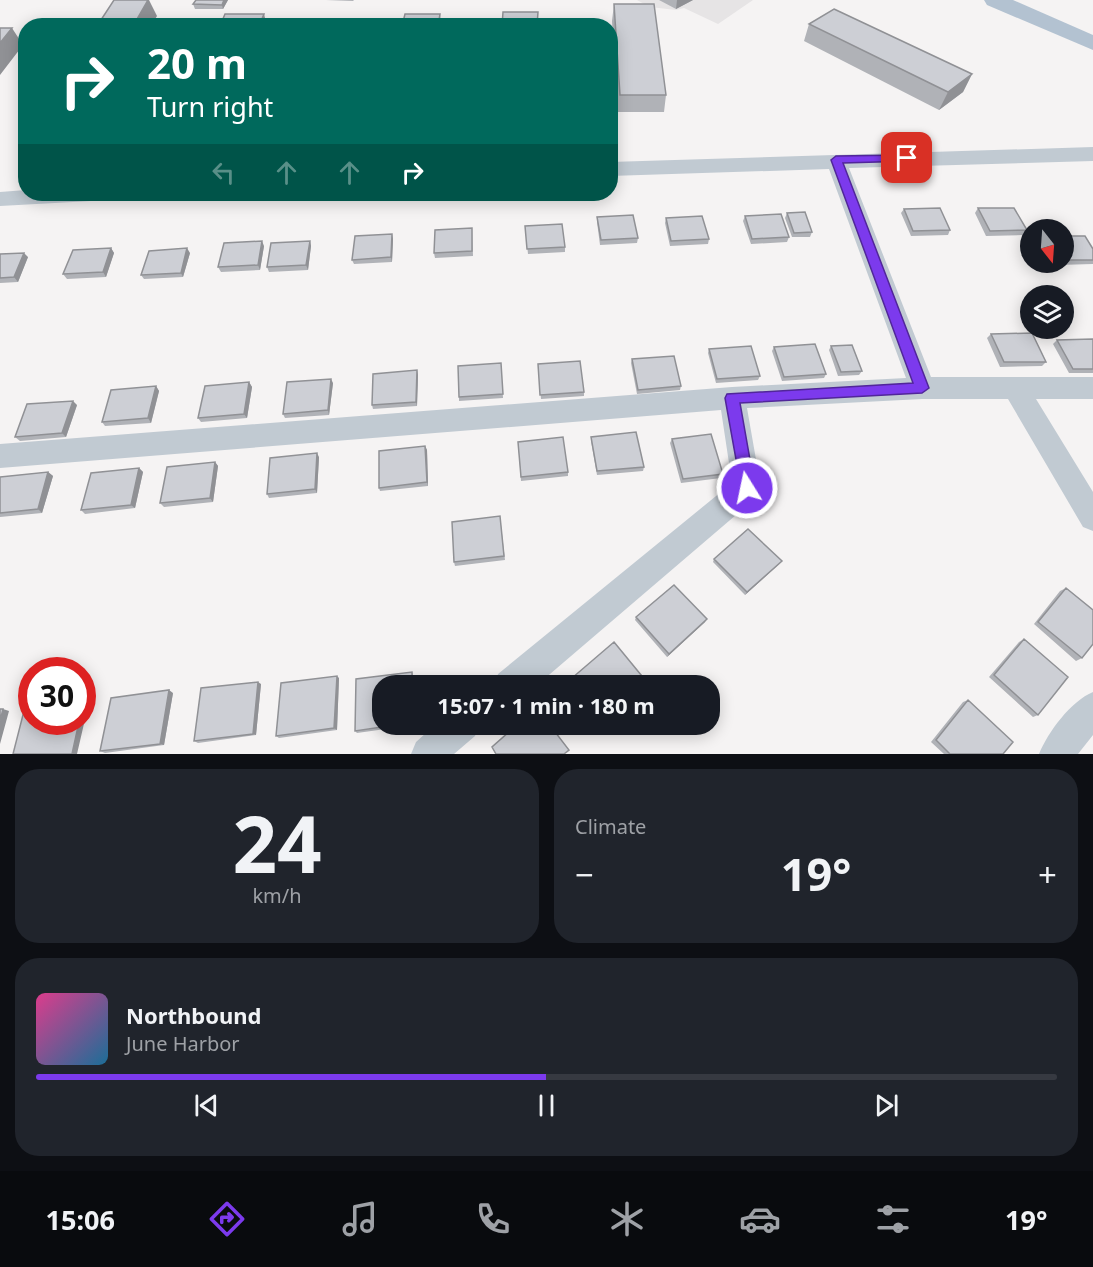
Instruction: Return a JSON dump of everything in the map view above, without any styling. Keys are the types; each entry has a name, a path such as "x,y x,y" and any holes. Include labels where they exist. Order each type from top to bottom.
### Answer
{"main road":[{"path":"995,0 1093,43"},
{"path":"1035,0 1093,25"}],"street":[{"path":"618,169 836,160 1093,154"},
{"path":"836,160 922,388"},
{"path":"0,199 18,198"},
{"path":"1015,387 1093,518"},
{"path":"0,456 732,398 922,388 1093,388"},
{"path":"523,675 747,488 732,398"},
{"path":"1056,754 1093,709"},
{"path":"428,754 450,735"}],"shaded area":[{"path":"637,0 753,0 718,24 684,8 676,10 650,7"}],"building":[{"path":"114,0 148,0 138,18 102,18"},
{"path":"196,0 224,0 222,5 193,4"},
{"path":"614,4 654,4 666,95 620,95 618,18 615,18"},
{"path":"834,9 972,74 948,92 809,24"},
{"path":"503,12 538,12 538,18 503,18"},
{"path":"225,14 264,14 262,18 223,18"},
{"path":"405,14 440,14 439,18 404,18"},
{"path":"0,28 12,28 0,43"},
{"path":"940,208 950,230 913,231 904,209"},
{"path":"978,208 1014,208 1020,219 1020,230 990,231"},
{"path":"805,212 812,232 794,233 787,213"},
{"path":"781,214 789,237 752,239 745,216"},
{"path":"633,215 638,238 601,240 597,217"},
{"path":"702,216 709,239 671,241 666,218"},
{"path":"562,224 565,247 527,249 525,226"},
{"path":"472,228 472,251 434,253 435,230"},
{"path":"392,234 391,257 352,260 355,236"},
{"path":"1074,236 1085,236 1093,249 1093,260 1074,260"},
{"path":"262,241 258,265 218,267 224,243"},
{"path":"310,241 306,265 267,267 271,243"},
{"path":"111,248 103,272 63,274 73,250"},
{"path":"187,248 181,273 141,275 149,251"},
{"path":"24,253 14,277 0,278 0,254"},
{"path":"1020,333 1020,339 1035,339 1046,362 1004,362 991,334"},
{"path":"1093,339 1093,369 1073,369 1057,340"},
{"path":"815,344 826,374 784,377 774,347"},
{"path":"852,345 862,371 841,372 831,346"},
{"path":"751,346 760,376 717,379 709,349"},
{"path":"674,356 681,386 638,390 632,359"},
{"path":"580,361 584,392 540,395 538,364"},
{"path":"501,363 503,394 459,397 458,366"},
{"path":"417,370 416,402 372,405 373,374"},
{"path":"331,379 328,410 283,414 287,382"},
{"path":"249,382 244,414 198,418 205,386"},
{"path":"156,386 148,418 102,422 111,390"},
{"path":"73,401 62,433 15,437 27,404"},
{"path":"636,432 644,467 597,471 591,437"},
{"path":"711,434 723,474 683,479 672,439"},
{"path":"563,437 568,472 521,477 518,442"},
{"path":"425,446 427,482 379,488 379,451"},
{"path":"317,453 315,489 267,494 270,458"},
{"path":"215,462 210,498 160,503 167,467"},
{"path":"139,468 131,505 81,510 91,473"},
{"path":"48,472 38,509 0,513 0,477"},
{"path":"500,516 504,556 454,562 452,522"},
{"path":"748,529 782,561 747,592 714,559"},
{"path":"674,585 707,619 669,654 636,617"},
{"path":"1066,588 1093,610 1093,644 1082,658 1038,622"},
{"path":"1024,639 1068,677 1038,715 994,675"},
{"path":"614,642 641,675 576,675"},
{"path":"412,672 412,675 388,675"},
{"path":"337,676 334,728 276,736 281,683"},
{"path":"372,677 372,728 355,731 356,679"},
{"path":"258,682 253,734 194,741 201,688"},
{"path":"169,690 160,744 100,751 111,698"},
{"path":"968,700 1013,742 1003,754 950,754 936,740"},
{"path":"18,734 76,735 72,754 13,754"},
{"path":"506,735 557,735 569,750 564,754 496,754 492,747"}],"route":[{"path":"747,488 732,398 922,388 836,160 907,158"}]}
